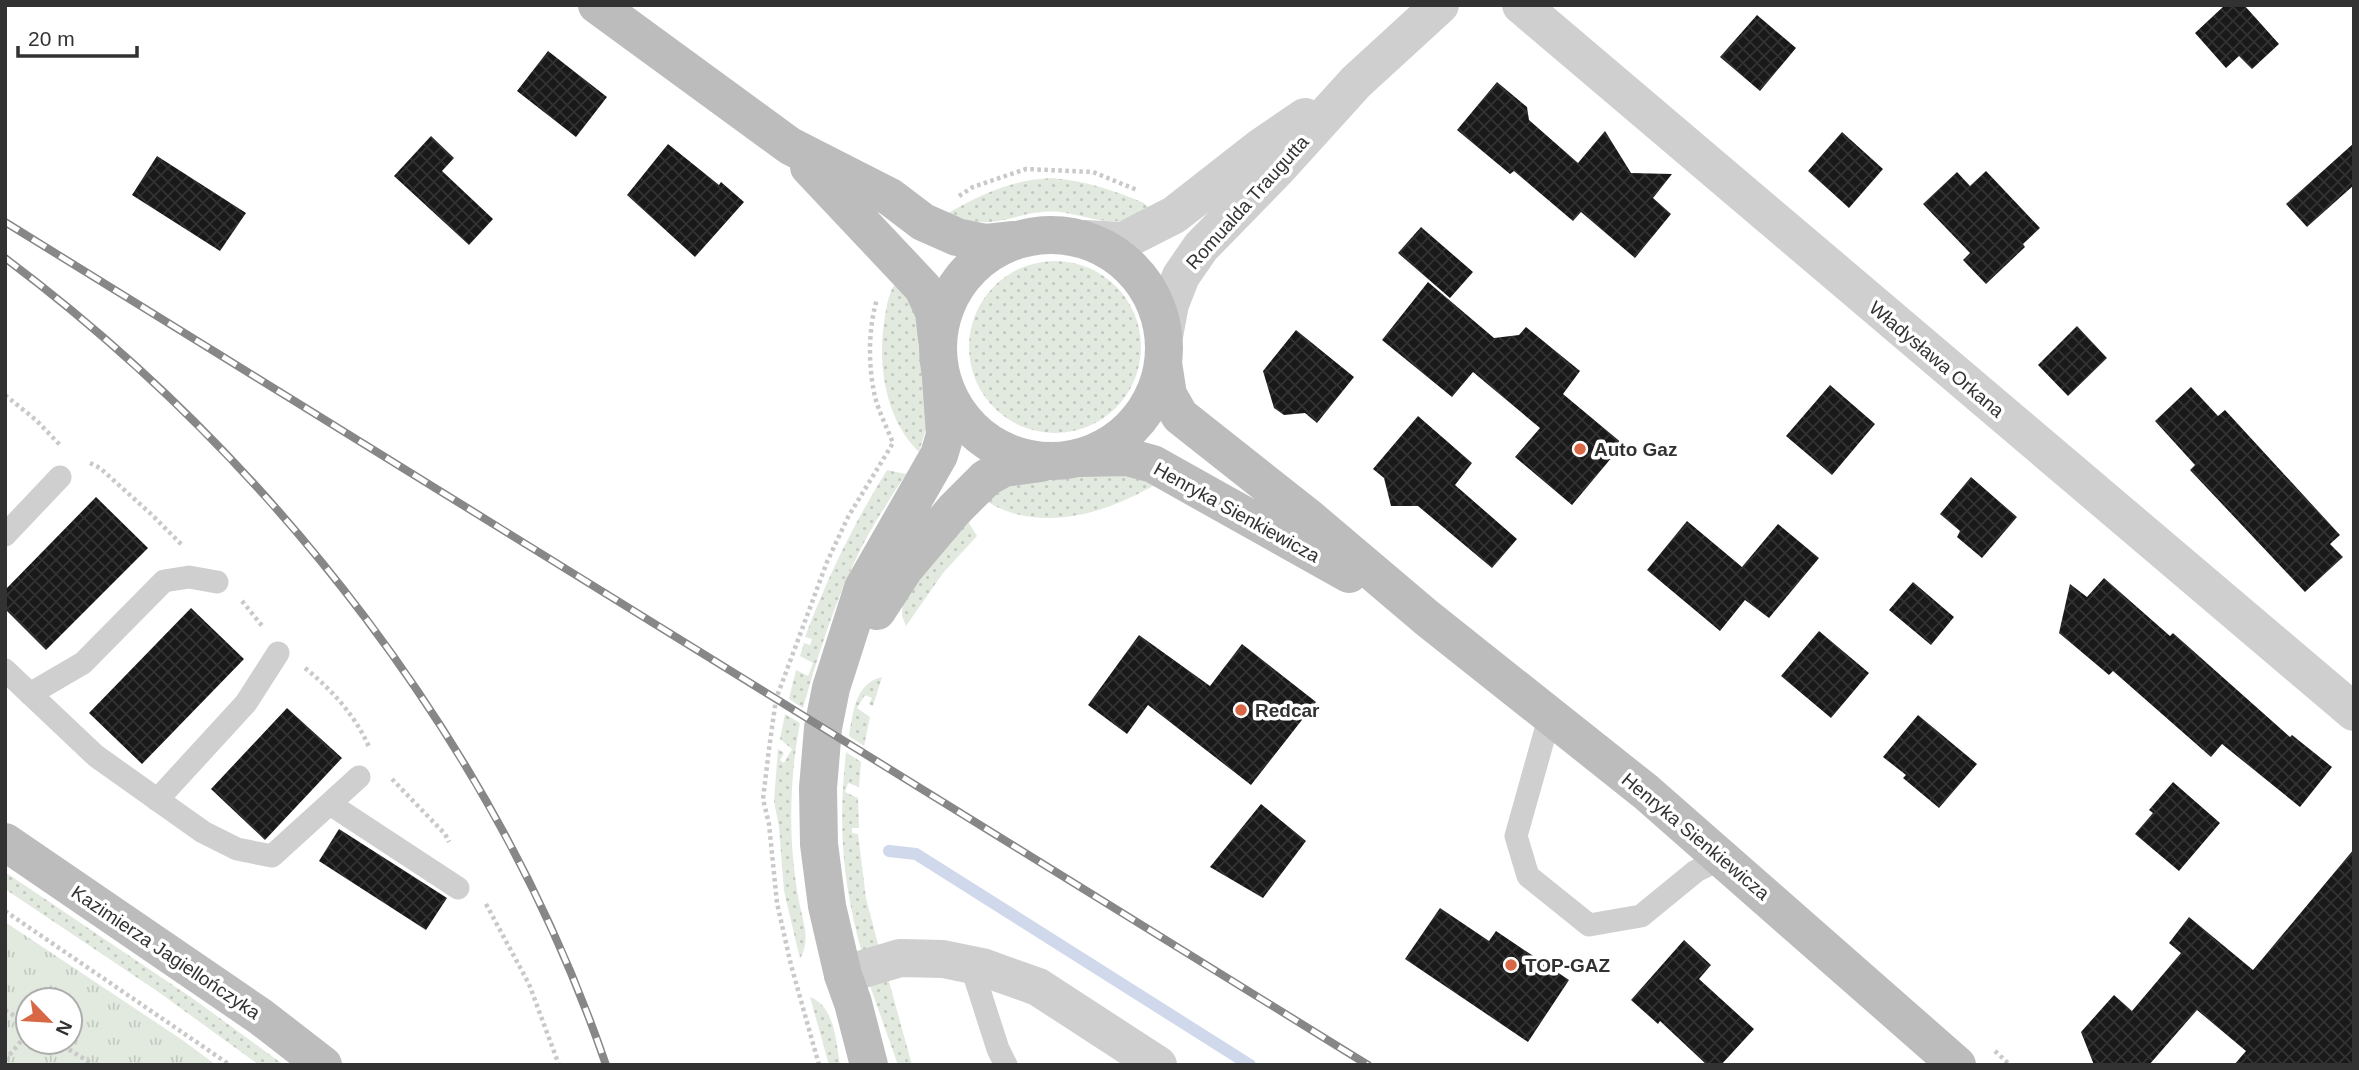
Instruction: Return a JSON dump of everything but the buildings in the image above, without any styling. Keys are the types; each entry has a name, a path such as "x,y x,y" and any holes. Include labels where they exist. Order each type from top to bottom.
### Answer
{"main road":[{"path":"597,5 790,146 890,197 923,222 957,237 986,243 1050,234 1085,239 1116,254 1141,278 1158,309 1164,349 1157,389 1143,414 1124,435 1101,450 1066,460 1004,468 986,478 954,510 905,568 831,688"},
{"path":"790,146 923,288 934,312 939,361 945,435 939,455 863,589 831,688 823,728 818,788 819,844 827,905 843,975 869,1065"},
{"path":"1016,240 985,255 960,280 944,311 939,361 956,409 973,431 996,447 1022,458 1066,460"},
{"name":"Henryka Sienkiewicza","path":"1164,349 1168,395 1180,416 1308,517 1427,618 1646,792 1957,1065"},
{"name":"Henryka Sienkiewicza","path":"1066,460 1126,457 1153,464 1427,618"},
{"name":"Kazimierza Jagiellończyka","path":"5,842 261,1017 323,1065"}],"street":[{"name":"Romualda Traugutta","path":"1164,349 1170,304 1181,276 1201,247 1356,82 1440,5"},
{"name":"Władysława Orkana","path":"1521,5 2354,712"},
{"name":"Romualda Traugutta","path":"1085,239 1123,241 1174,215 1261,147 1356,82"},
{"path":"843,975 900,958 943,959 971,965 1038,987 1158,1065"}],"lane":[{"path":"5,534 60,477"},
{"path":"30,694 83,663 164,581 189,577 217,582"},
{"path":"157,800 246,703 278,653"},
{"path":"5,670 96,756 203,832 237,849 272,856 359,777"},
{"path":"1550,715 1516,836 1528,876 1589,925 1641,915 1696,871 1723,858"},
{"path":"330,804 458,888"},
{"path":"971,965 998,1049 1006,1065"}],"path":[{"path":"953,200 974,187 1026,169 1093,172 1142,192"},
{"path":"880,290 873,313 870,353 875,397 893,443"},
{"path":"5,395 36,420 65,451"},
{"path":"79,457 100,468 151,514 217,582 239,597 265,630 278,653 306,669 330,690 359,725 370,750"},
{"path":"384,771 445,834 452,848"},
{"path":"481,895 529,984 559,1065"},
{"path":"5,911 230,1065"}],"green space":[{"path":"1052,178 1110,190 1144,203 1149,208 1119,221 1044,212 981,222 948,213 998,189"},
{"path":"1055,261 1088,267 1116,286 1135,314 1141,347 1135,380 1116,408 1088,427 1055,433 1022,427 994,408 975,380 969,347 975,314 994,286 1022,267"},
{"path":"897,281 910,297 920,332 928,422 919,452 898,423 886,389 883,370 885,316 890,293"},
{"path":"887,470 906,474 859,551 825,635 803,708 789,699 796,670 808,676 813,663 800,656 804,643 810,645 812,639 805,637 842,551"},
{"path":"1126,472 1156,484 1116,504 1072,516 1028,516 1006,511 986,501 999,490 1026,479"},
{"path":"967,520 977,536 943,573 906,626 902,616 903,598"},
{"path":"882,677 873,706 869,704 872,698 865,695 857,708 870,717 864,746 849,736 854,709 866,686"},
{"path":"785,714 800,723 791,812 795,879 806,938 800,959 784,891 774,801 778,749 784,753 780,760 784,763 792,749 780,739"},
{"path":"846,752 861,762 859,787 848,783 845,792 858,798 859,828 852,828 852,833 858,834 866,898 879,948 862,953 850,902 842,829"},
{"path":"5,872 195,1000 284,1065 259,1065 157,991 5,889"},
{"path":"5,922 181,1039 216,1065 5,1065"},
{"path":"888,978 912,1065 898,1065 869,983"},
{"path":"810,997 825,1008 829,1016 840,1065 829,1065"}],"waterway":[{"path":"889,851 916,854 1250,1065"}],"railway":[{"path":"5,222 1368,1065"},
{"path":"5,258 103,337 197,424 284,518 365,618 439,723 504,833 560,947 606,1065"}],"place":[{"name":"Auto Gaz","path":"1580,449"},
{"name":"Redcar","path":"1241,710"},
{"name":"TOP-GAZ","path":"1511,965"}]}
